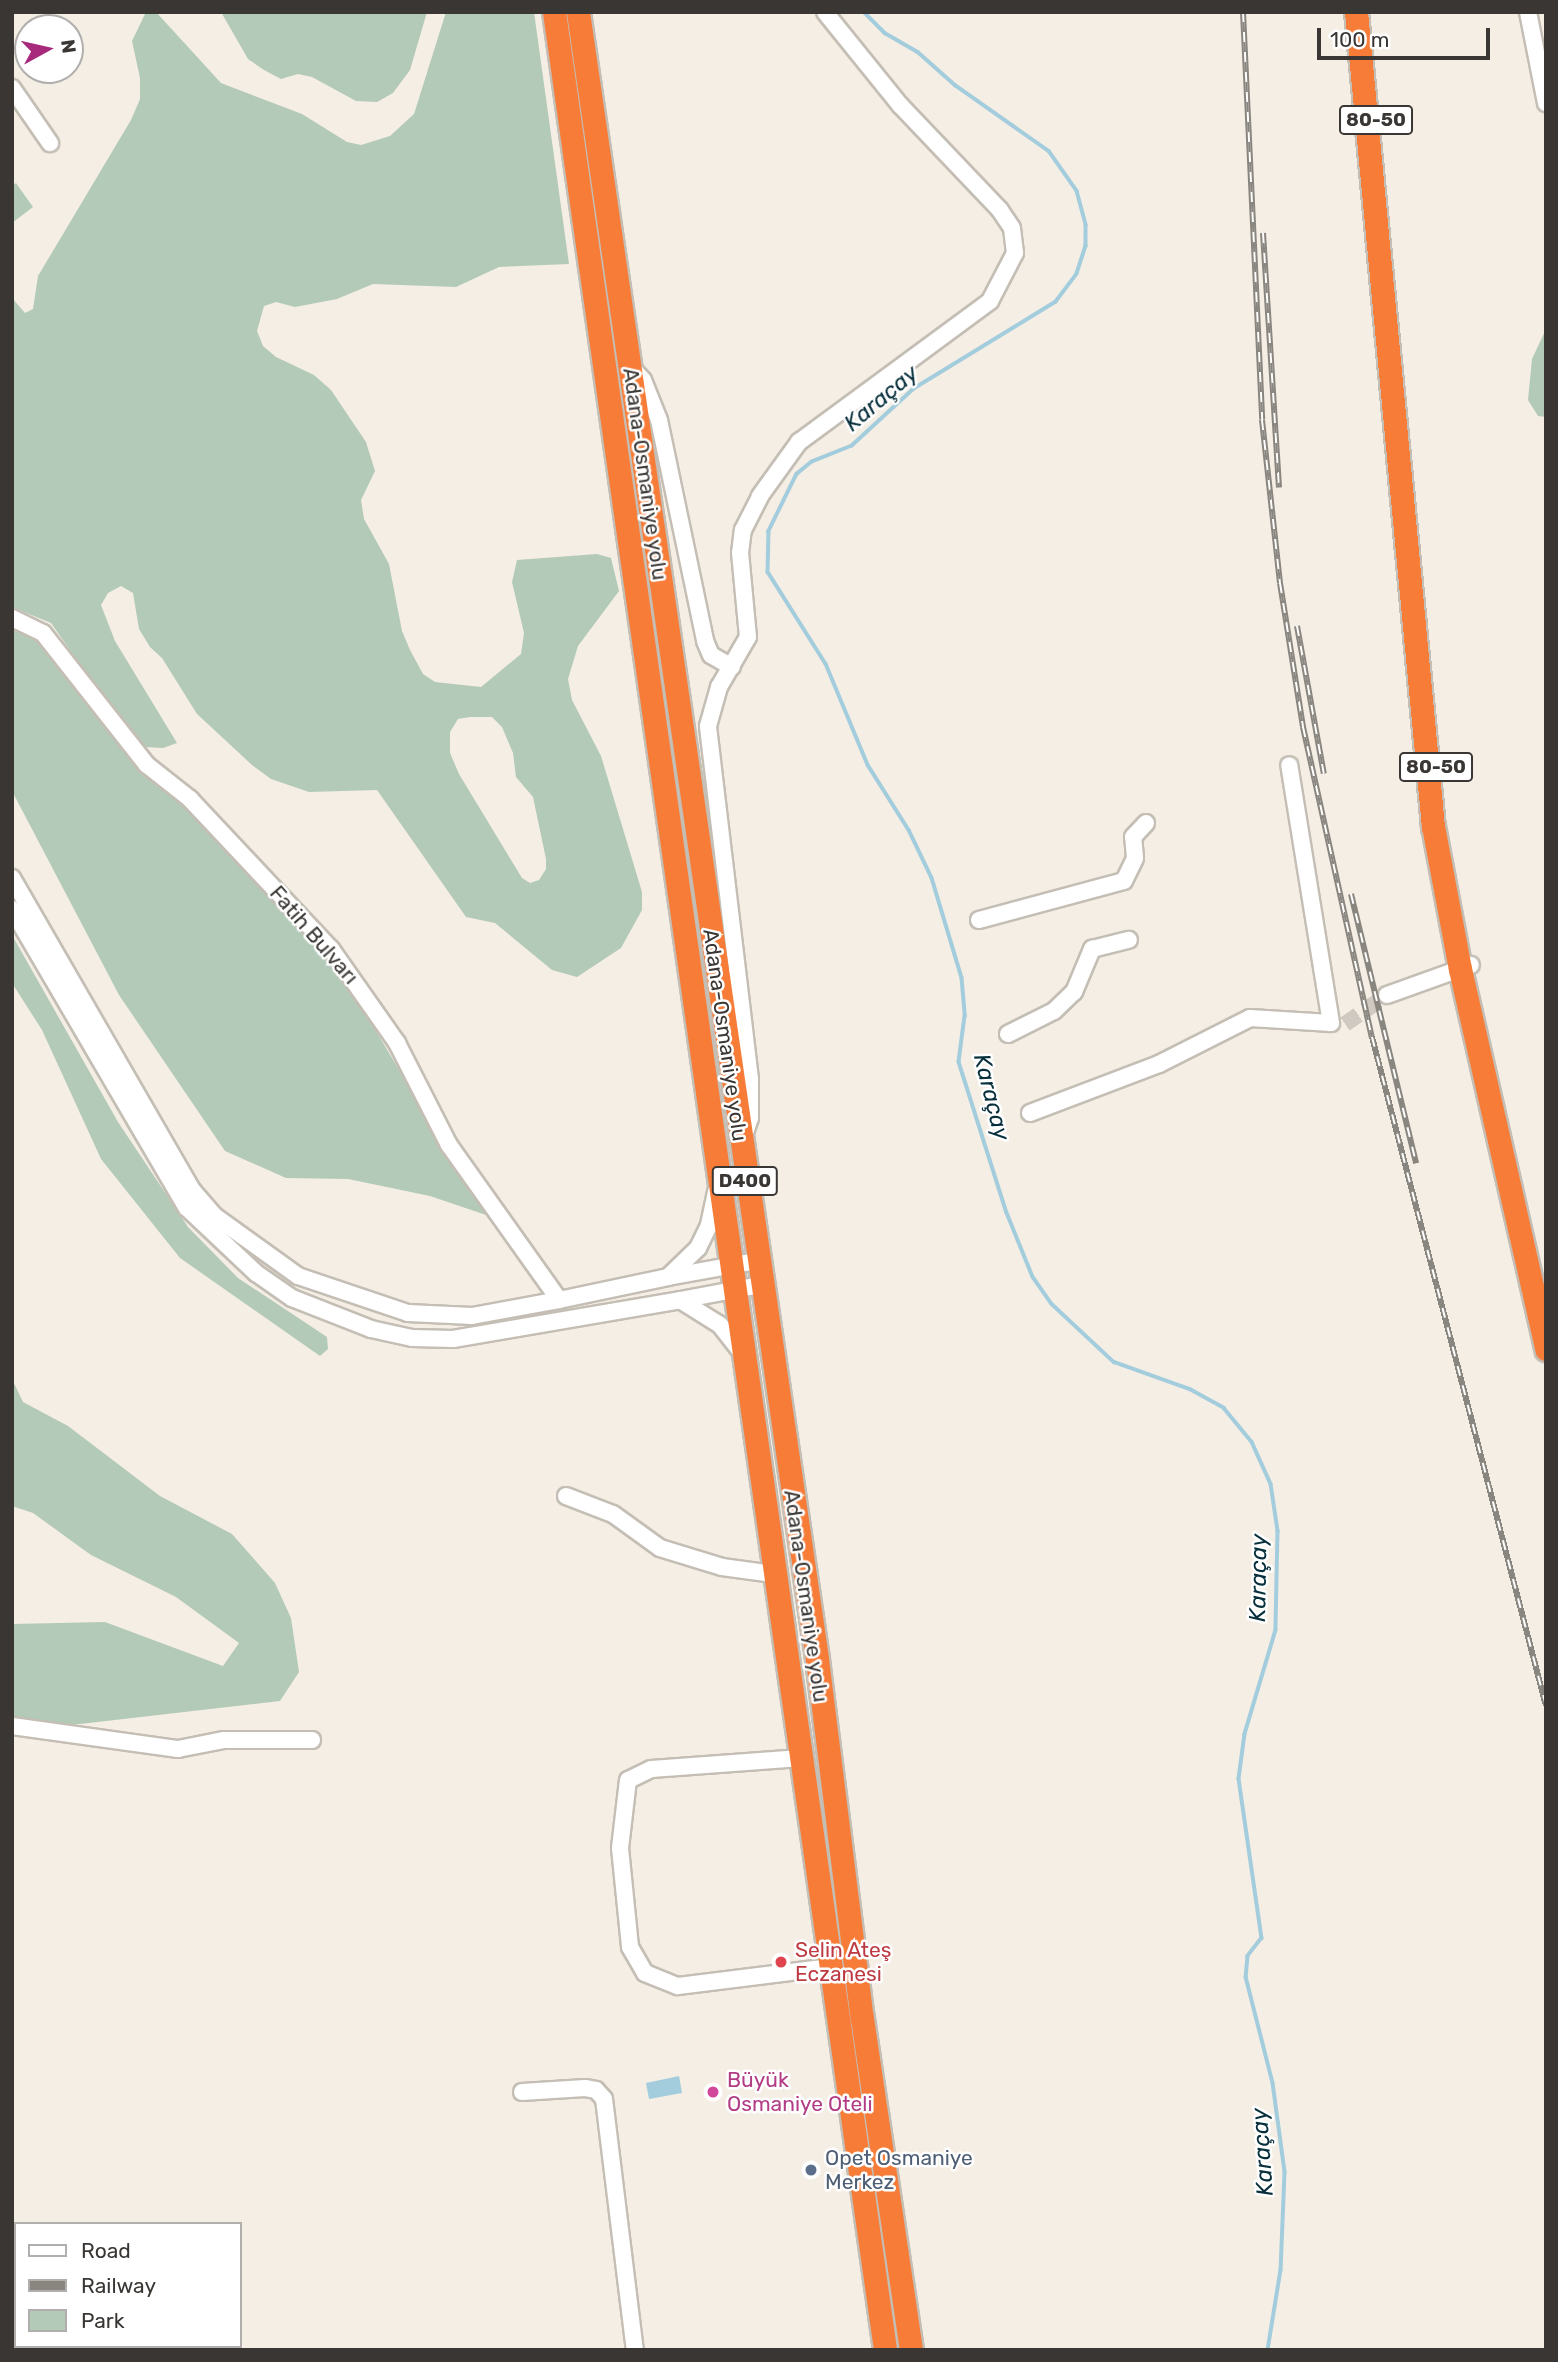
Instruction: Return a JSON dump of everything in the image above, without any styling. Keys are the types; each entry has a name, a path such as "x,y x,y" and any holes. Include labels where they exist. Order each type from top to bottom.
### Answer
{"highway":[{"name":"Adana-Osmaniye yolu","path":"554,12 885,2350"},
{"name":"Adana-Osmaniye yolu","path":"578,12 756,1261 817,1659 862,2018 911,2350"},
{"path":"1356,12 1433,826 1546,1349"},
{"name":"80-50","path":"1365,12 1442,828 1465,967 1546,1296"}],"street":[{"path":"740,1147 750,1118 750,1079 708,726 719,687 748,637 740,553 743,530 760,496 799,442 990,301 1015,253 1012,228 1000,210 900,105 825,12"},
{"path":"1528,12 1546,103"},
{"path":"12,88 50,143"},
{"path":"630,366 643,380 659,420 705,641 711,655 732,667"},
{"name":"Fatih Bulvarı","path":"12,618 43,633 147,765 190,799 331,949 397,1043 449,1145 559,1300"},
{"path":"1030,1113 1159,1064 1250,1018 1338,1024 1289,765"},
{"path":"979,920 1124,881 1135,858 1133,837 1146,823"},
{"path":"12,878 193,1191 216,1217 272,1261 347,1295 408,1313 472,1316 756,1261"},
{"path":"12,909 187,1208 256,1273 292,1298 371,1329 412,1338 453,1339 760,1284"},
{"path":"1008,1034 1054,1011 1074,992 1092,949 1129,940"},
{"path":"1387,995 1465,967"},
{"path":"668,1278 698,1248 709,1225 720,1174"},
{"path":"680,1300 720,1325 742,1353"},
{"path":"566,1496 613,1514 660,1548 734,1569 774,1574"},
{"path":"12,1726 178,1749 224,1740 312,1740"},
{"path":"801,1758 652,1769 628,1780 620,1848 630,1947 645,1973 678,1986 831,1967"},
{"path":"522,2092 585,2088 596,2090 604,2099 609,2114 635,2350"}],"green space":[{"path":"156,12 221,83 302,114 347,142 361,145 390,136 414,114 446,12 534,12 569,264 499,267 456,287 373,284 337,299 295,307 276,302 264,306 257,331 263,346 276,357 314,375 331,390 366,442 375,471 361,500 364,519 389,564 402,631 410,650 423,674 435,682 481,687 521,654 524,633 512,582 517,560 597,554 611,558 619,591 578,646 568,679 572,700 601,756 642,892 642,910 621,948 577,977 552,970 495,923 466,917 377,790 309,792 271,779 252,765 197,714 162,658 150,647 139,629 133,593 121,586 108,593 101,605 115,641 177,743 163,748 145,747 124,727 51,623 12,607 12,298 25,313 33,309 38,276 131,120 140,99 140,78 132,41 145,14","holes":["492,717 502,727 513,753 516,777 533,797 546,869 539,880 530,883 522,878 459,774 450,753 450,732 458,719"]},
{"path":"221,12 427,12 410,70 393,93 377,102 356,101 312,77 298,74 281,79 264,70 248,59"},
{"path":"16,183 33,207 12,223 12,186"},
{"path":"1546,329 1546,417 1538,416 1528,400 1532,359"},
{"path":"12,624 31,627 229,844 346,981 486,1215 430,1196 348,1179 286,1178 225,1151 119,995 12,791"},
{"path":"12,935 118,1122 188,1227 238,1278 327,1337 328,1349 320,1356 180,1258 101,1159 42,1030 12,983"},
{"path":"12,1379 23,1402 68,1426 160,1496 232,1534 275,1583 291,1618 299,1672 280,1701 80,1724 12,1725 12,1624 105,1622 223,1666 239,1643 176,1597 91,1555 33,1513 12,1506"}],"water":[{"path":"679,2076 682,2093 649,2099 646,2083"}],"waterway":[{"name":"Karaçay","path":"864,12 885,33 918,52 955,85 1049,151 1077,191 1086,225 1086,246 1077,274 1056,302 914,389 852,446 812,462 797,474 769,531 768,572 826,664 868,765 909,830 932,878 962,978 965,1016 959,1062 1007,1213 1033,1277 1052,1304 1114,1362 1190,1389 1224,1408 1252,1442 1271,1484 1278,1531 1276,1630 1245,1734 1239,1779 1262,1938 1248,1956 1246,1977 1273,2083 1285,2172 1281,2270 1268,2350"}],"tunnel":[{"path":"1345,1024 1387,995"}],"railway":[{"path":"1243,12 1262,420 1280,583 1303,727 1372,1037 1546,1706"},
{"path":"1263,233 1279,487"},
{"path":"1297,626 1324,774"},
{"path":"1351,894 1416,1163"}],"place":[{"name":"Selin Ateş Eczanesi","path":"781,1962"},
{"name":"Büyük Osmaniye Oteli","path":"713,2092"},
{"name":"Opet Osmaniye Merkez","path":"811,2170"}]}
